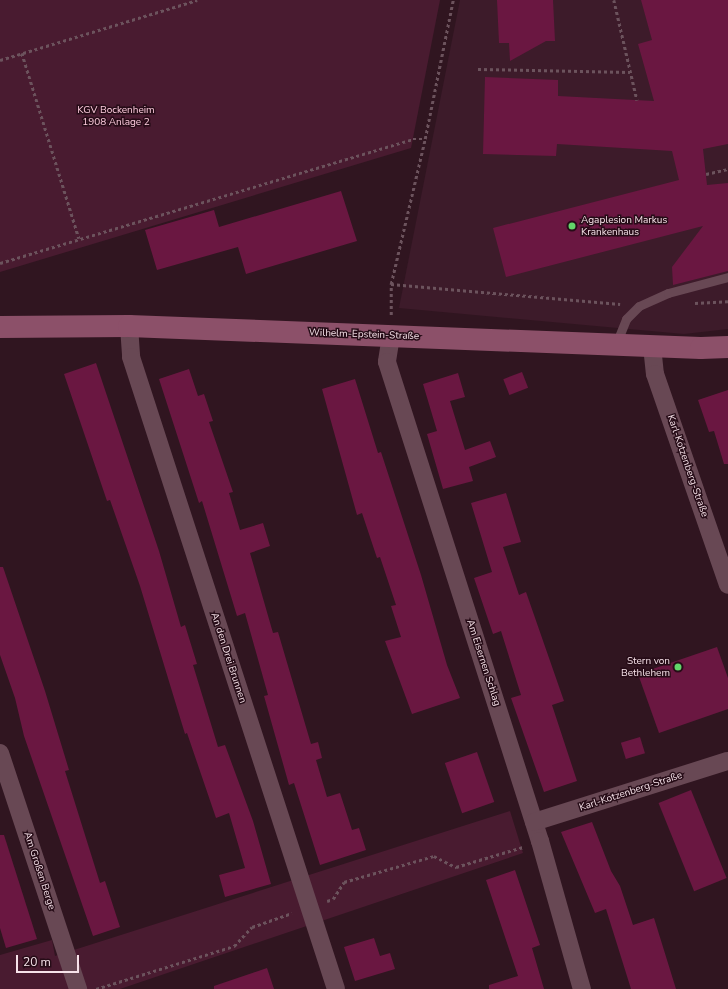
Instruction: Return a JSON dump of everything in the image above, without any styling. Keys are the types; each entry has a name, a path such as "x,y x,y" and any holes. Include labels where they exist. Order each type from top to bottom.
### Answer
{"main road":[{"name":"Wilhelm-Epstein-Straße","path":"0,327 129,326 391,336 558,340 652,346 728,346"}],"street":[{"name":"An den Drei Brunnen","path":"129,326 131,357 308,907 336,989"},
{"name":"Am Eisernen Schlag","path":"391,336 387,362 534,822 582,989"},
{"name":"Karl-Kotzenberg-Straße","path":"652,346 655,374 728,585"},
{"name":"Am Großen Berge","path":"0,753 78,989"},
{"name":"Karl-Kotzenberg-Straße","path":"534,822 728,761"}],"lane":[{"path":"616,344 626,319 639,306 668,293 728,277"}],"path":[{"path":"0,60 197,0"},
{"path":"391,336 391,284 425,139 453,0"},
{"path":"614,0 629,72 637,100"},
{"path":"22,53 79,238"},
{"path":"478,69 629,72"},
{"path":"0,263 79,238 413,139 425,139"},
{"path":"706,174 728,169"},
{"path":"391,284 639,306"},
{"path":"691,303 728,301"},
{"path":"96,989 234,946 252,927 333,899 344,882 434,856 456,867 507,852"}],"shaded area":[{"name":"Agaplesion Markus Krankenhaus","path":"460,0 728,0 728,329 684,334 399,308"}],"green space":[{"name":"KGV Bockenheim 1908 Anlage 2","path":"0,0 440,0 411,148 0,272"},
{"path":"510,811 523,853 120,989 0,989 0,955 52,940 55,956"}],"building":[{"path":"497,0 553,0 555,41 546,41 510,61 509,43 499,43"},
{"path":"641,0 728,0 728,144 703,149 707,185 728,183 728,271 673,285 672,267 703,226 506,277 493,228 679,180 672,151 557,144 556,156 483,154 485,77 558,80 558,96 654,101 638,44 652,40"},
{"path":"341,191 357,241 246,274 238,247 157,270 145,230 214,210 219,227"},
{"path":"96,363 159,551 181,627 185,625 197,664 193,665 218,747 225,745 253,821 271,884 225,897 219,875 245,868 229,813 216,818 187,733 185,734 140,586 110,500 107,501 64,374"},
{"path":"189,369 198,396 204,394 213,421 209,422 233,492 229,493 240,530 263,523 270,546 250,553 273,633 278,632 311,744 318,742 322,758 316,760 327,797 340,793 352,830 359,828 366,850 320,865 294,783 289,785 264,696 268,695 245,613 237,616 202,501 199,503 159,379"},
{"path":"522,372 528,388 509,395 503,379"},
{"path":"458,373 465,397 450,401 465,450 490,441 496,457 469,467 473,481 443,489 427,434 437,431 423,384"},
{"path":"355,379 378,453 381,452 421,575 447,665 460,698 412,714 385,641 401,637 391,606 396,605 380,557 377,558 362,513 357,515 322,389"},
{"path":"728,390 728,464 724,464 714,431 709,432 698,400"},
{"path":"506,493 521,542 503,547 519,595 526,592 564,701 552,705 577,781 544,792 511,698 521,695 501,631 493,634 474,578 492,572 471,503"},
{"path":"0,567 3,567 45,691 69,770 65,771 100,883 105,881 120,927 93,936 24,736 15,698 0,655"},
{"path":"717,647 728,678 728,709 659,733 638,674"},
{"path":"640,737 645,753 626,759 621,743"},
{"path":"477,752 494,802 462,813 445,763"},
{"path":"691,790 727,878 694,891 659,803"},
{"path":"592,822 611,871 620,886 633,925 654,918 676,989 631,989 606,909 595,913 561,832"},
{"path":"0,835 4,835 37,939 6,948 0,928"},
{"path":"515,870 540,945 532,948 544,989 489,989 489,985 518,976 486,880"},
{"path":"374,938 380,956 390,953 395,969 355,981 344,947"},
{"path":"267,968 274,989 214,989 214,986"}],"place":[{"name":"Agaplesion Markus Krankenhaus","path":"572,226"},
{"name":"Stern von Bethlehem","path":"678,667"}]}
